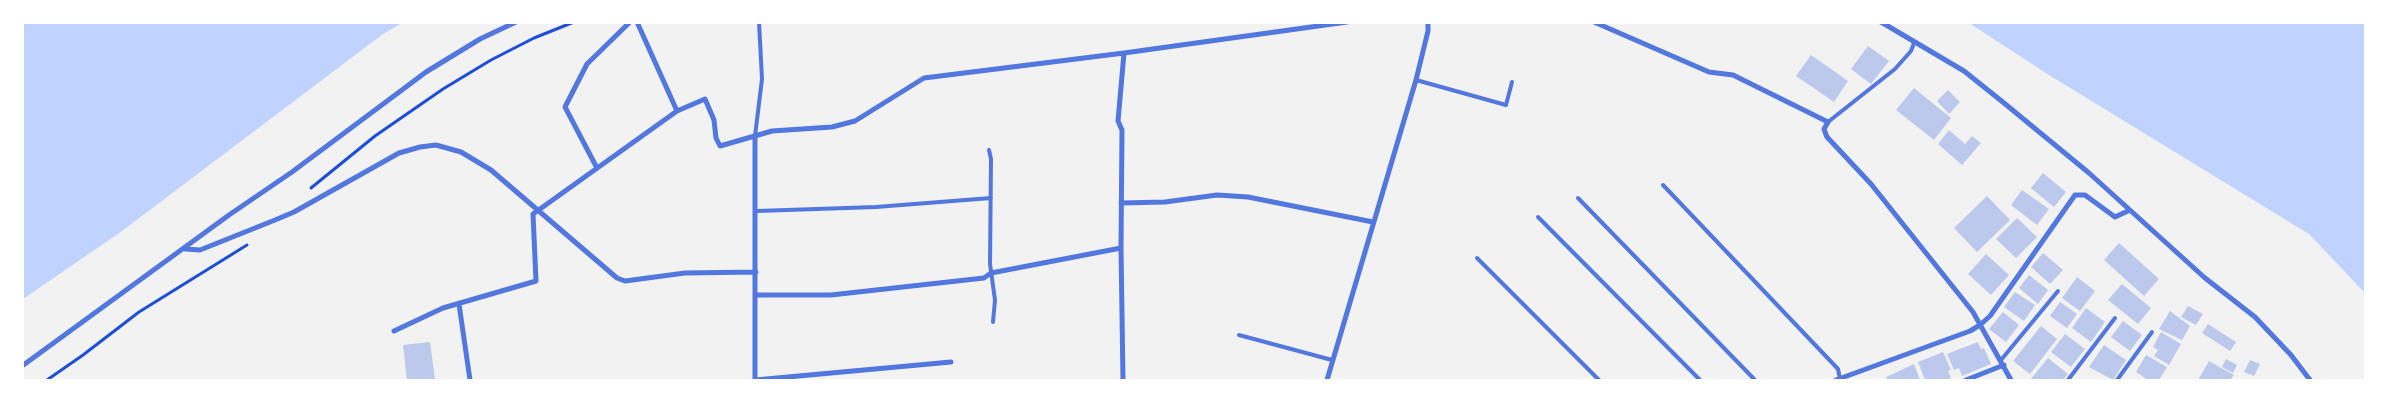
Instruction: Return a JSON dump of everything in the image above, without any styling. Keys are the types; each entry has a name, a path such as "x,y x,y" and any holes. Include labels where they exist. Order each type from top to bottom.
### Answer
{"street":[{"path":"22,366 185,249 229,215 292,172 426,72 480,39 516,22"},
{"path":"597,168 565,106 587,64 630,22"},
{"path":"637,22 677,111"},
{"path":"394,330 443,308 536,281 533,214 677,111 705,98 714,120 716,138 720,146 772,131 832,127 855,121 924,78 1347,22"},
{"path":"1327,380 1416,80 1428,31 1428,22"},
{"path":"1594,22 1708,72 1733,75 1828,122 1824,130 1827,137 1871,184 1962,297 2004,365 2011,380"},
{"path":"1882,22 1914,43 1964,71 2004,102 2130,210 2205,278 2255,317 2291,355 2310,380"},
{"path":"1123,380 1122,130 1118,121 1124,53"},
{"path":"755,136 757,211 755,380 951,362"},
{"path":"185,249 200,250 294,212 399,154 420,146 436,145 461,152 491,170 617,278 625,281 685,273 756,272"},
{"path":"1838,380 1970,331 1980,325 1990,316 2075,195 2085,194 2116,217 2130,210"},
{"path":"1121,203 1165,202 1217,196 1248,197 1374,222"},
{"path":"755,295 831,295 984,278 991,273 1121,248"},
{"path":"459,304 470,380"},
{"path":"1966,380 2004,365"}],"lane":[{"path":"755,136 762,79 759,22"},
{"path":"1828,122 1895,69 1911,51 1914,43"},
{"path":"1416,80 1506,104 1512,82"},
{"path":"989,150 991,273 995,300 993,322"},
{"path":"1663,184 1838,369 1838,380"},
{"path":"757,211 876,206 991,198"},
{"path":"1578,198 1755,380"},
{"path":"1538,217 1700,380"},
{"path":"1477,258 1599,380"},
{"path":"2001,360 2058,291"},
{"path":"2068,380 2115,318"},
{"path":"2117,380 2152,332"},
{"path":"1239,335 1332,360"}],"water":[{"path":"23,22 402,23 383,34 122,231 23,299"},
{"path":"1969,23 2365,23 2365,293 2309,234 2049,75"}],"building":[{"path":"1868,46 1889,61 1871,84 1851,69"},
{"path":"1811,55 1848,81 1834,102 1796,76"},
{"path":"1914,88 1951,118 1934,140 1896,110"},
{"path":"1948,90 1960,102 1949,114 1937,101"},
{"path":"1949,130 1965,144 1972,136 1981,143 1962,165 1938,144"},
{"path":"2043,173 2066,192 2054,207 2031,188"},
{"path":"2022,190 2049,209 2037,225 2011,205"},
{"path":"1987,196 2010,220 1977,252 1954,228"},
{"path":"2017,218 2037,237 2016,258 1996,239"},
{"path":"2119,243 2159,279 2144,296 2104,260"},
{"path":"2043,253 2063,270 2050,284 2031,267"},
{"path":"1986,254 2009,275 1991,295 1968,274"},
{"path":"2029,275 2048,290 2038,304 2019,288"},
{"path":"2077,277 2095,291 2080,311 2062,298"},
{"path":"2122,284 2151,308 2138,324 2108,300"},
{"path":"2015,292 2035,305 2024,321 2004,307"},
{"path":"2060,302 2077,314 2067,328 2050,316"},
{"path":"2188,306 2203,314 2196,325 2181,317"},
{"path":"2086,308 2105,322 2091,342 2072,328"},
{"path":"2170,311 2190,326 2182,340 2159,329"},
{"path":"2003,312 2019,325 2006,342 1989,329"},
{"path":"2123,321 2142,335 2130,351 2111,337"},
{"path":"2208,324 2236,342 2230,351 2202,333"},
{"path":"2041,326 2057,339 2030,374 2013,361"},
{"path":"2161,332 2181,344 2169,365 2154,356 2158,350 2153,347"},
{"path":"2065,334 2085,349 2071,367 2051,352"},
{"path":"430,342 435,380 407,380 403,345"},
{"path":"1978,342 1981,349 1984,348 1991,364 1962,376 1959,368 1954,370 1947,354"},
{"path":"2104,345 2126,360 2113,380 2089,367"},
{"path":"1943,352 1951,370 1948,371 1951,378 1945,380 1925,380 1918,362"},
{"path":"2146,355 2167,367 2159,380 2148,380 2136,372"},
{"path":"2048,358 2068,374 2063,380 2030,380"},
{"path":"2226,359 2237,365 2233,373 2222,367"},
{"path":"2250,360 2260,364 2254,376 2244,372"},
{"path":"2209,361 2234,375 2230,380 2198,380"},
{"path":"1914,364 1920,380 1888,380 1886,377"}]}
